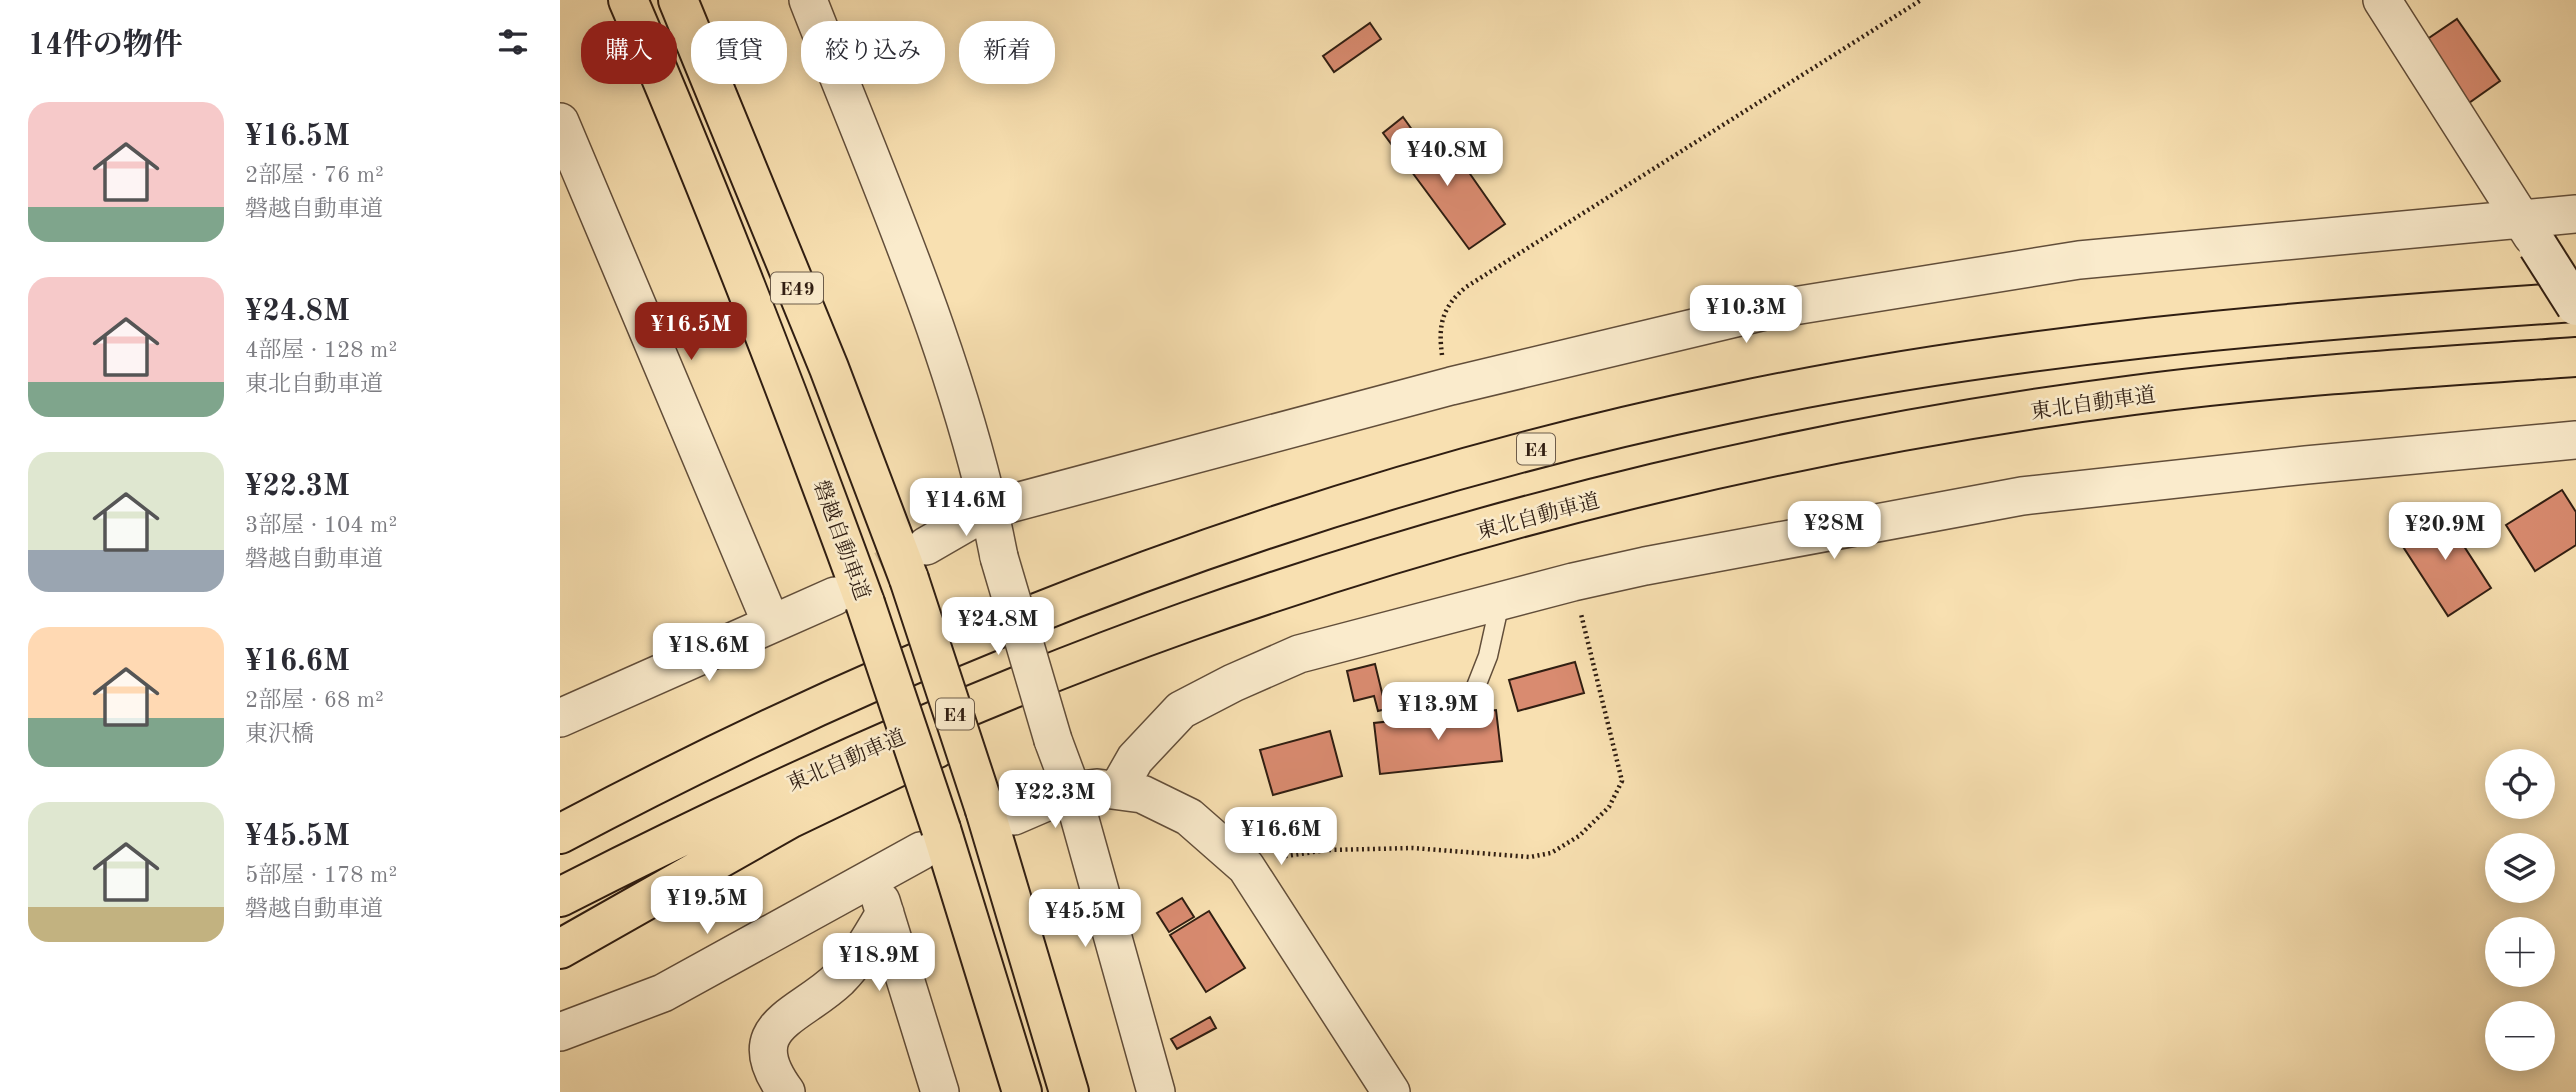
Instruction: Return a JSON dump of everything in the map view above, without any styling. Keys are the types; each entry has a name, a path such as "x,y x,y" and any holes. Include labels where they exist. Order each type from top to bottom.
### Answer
{"highway":[{"name":"磐越自動車道","path":"628,0 678,114 785,384 850,600 931,840 1023,1092"},
{"name":"E49","path":"678,0 829,368 918,563 1000,813 1069,1092"},
{"name":"E4","path":"560,834 801,712 1049,606 1163,563 1346,502 1527,451 1727,403 1928,368 2111,341 2386,315 2576,304"},
{"name":"東北自動車道","path":"560,897 713,820 935,722 1188,622 1363,564 1541,514 1740,464 1941,426 2134,395 2398,369 2576,357"},
{"path":"560,949 714,859 878,776 1143,654 1363,564"}],"street":[{"path":"808,0 911,261 990,509 999,557 1053,740 1072,791 1156,1092"},
{"path":"2382,0 2576,304"},
{"path":"560,122 771,623"},
{"path":"918,563 990,509 1451,386 1769,310 2066,262 2529,232 2576,214"},
{"path":"1118,789 1135,759 1181,710 1233,683 1299,654 1573,582 1645,566 2022,496 2306,464 2576,440"},
{"path":"560,718 771,623 850,600"},
{"path":"1000,813 1072,791 1118,789 1142,794 1189,817 1241,862 1391,1092"},
{"path":"560,1032 663,993 873,877 931,840"},
{"path":"873,877 940,1092"},
{"path":"786,1092 768,1064 766,1048 773,1035 786,1019 852,966 885,913"}],"lane":[{"path":"1475,689 1488,656 1500,602"}],"path":[{"path":"1451,386 1442,356 1440,327 1448,304 1454,297 1547,234 1921,0"},
{"path":"1241,862 1327,850 1413,848 1530,857 1551,853 1579,836 1609,807 1622,781 1573,582"}],"building":[{"path":"2457,19 2500,81 2466,105 2423,42"},
{"path":"1370,23 1381,39 1334,72 1323,56"},
{"path":"1403,117 1443,173 1461,161 1505,224 1469,249 1383,133"},
{"path":"2562,490 2576,512 2576,545 2535,571 2506,525"},
{"path":"2440,512 2446,520 2453,515 2467,536 2460,540 2491,588 2448,616 2398,539"},
{"path":"1575,662 1584,693 1518,711 1509,680"},
{"path":"1375,664 1386,709 1378,711 1374,696 1354,701 1347,671"},
{"path":"1496,710 1502,761 1380,774 1374,723"},
{"path":"1330,731 1342,776 1273,795 1260,750"},
{"path":"1182,898 1194,917 1169,932 1157,913"},
{"path":"1209,911 1245,968 1206,992 1170,935"},
{"path":"1210,1017 1216,1028 1177,1049 1171,1039"}],"tunnel":[{"path":"835,596 926,546"},
{"path":"921,851 1014,816"}]}
